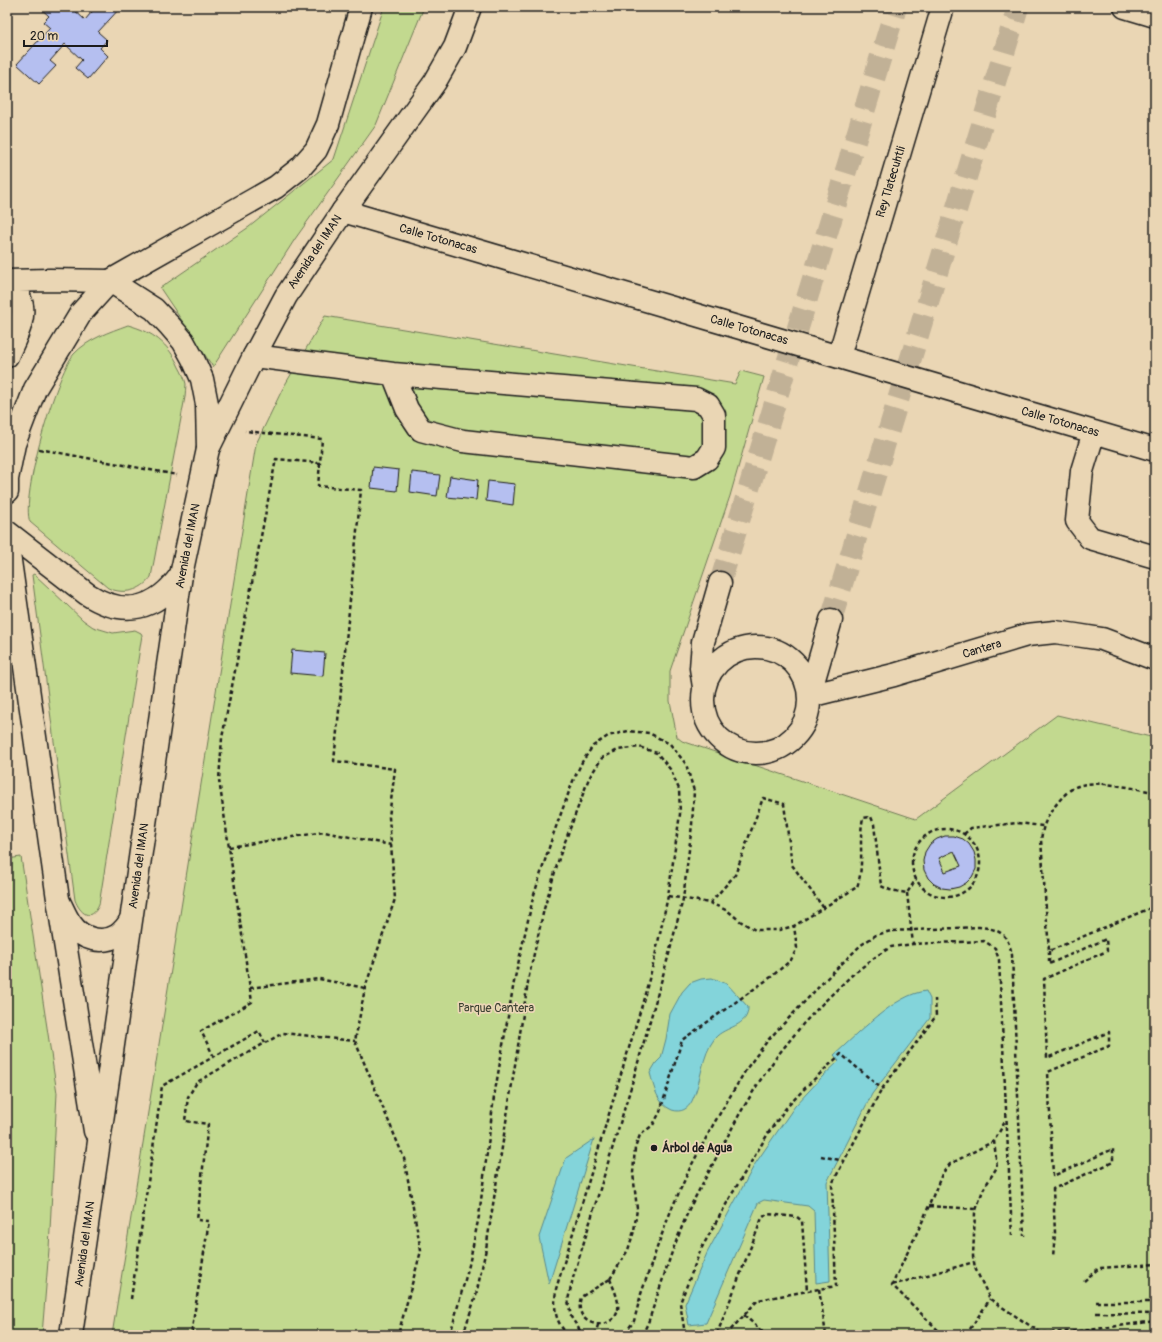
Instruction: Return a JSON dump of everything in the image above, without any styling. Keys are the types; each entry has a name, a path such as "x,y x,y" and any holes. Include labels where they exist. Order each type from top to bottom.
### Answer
{"main road":[{"path":"7,492 7,479 14,444 36,389 81,314 110,281 276,187 300,168 316,150 328,124 361,7"},
{"name":"Avenida del IMAN","path":"71,1335 181,575 208,449 254,356 286,296 343,212 435,82 455,47 470,7"},
{"name":"Rey Tlatecuhtli","path":"839,356 943,7"},
{"path":"1125,7 1155,16"},
{"name":"Calle Totonacas","path":"343,212 839,356 1155,450"},
{"path":"7,282 50,280 110,281 154,309 183,341 194,359 202,379 207,404 208,449"},
{"path":"7,282 20,299 23,310 22,318 7,356"},
{"path":"254,356 393,374 696,399 708,405 714,415 714,448 707,459 694,467 463,441 421,430 407,409 393,374"},
{"path":"1094,432 1082,471 1077,521 1090,538 1155,557"},
{"path":"7,532 87,594 98,601 122,608 136,607 162,597 173,587 181,575"},
{"name":"Avenida del IMAN","path":"7,540 58,899 98,1154"},
{"path":"704,687 701,668 703,642 720,583"},
{"path":"809,696 805,679 796,665 784,654 768,647 751,646 735,650 721,659 710,672 704,687 702,704 707,722 714,732 718,737 733,748 751,753 770,752 786,744 800,731 807,714 809,696 832,620"},
{"name":"Cantera","path":"809,696 894,675 1027,635 1055,632 1102,640 1155,659"},
{"path":"58,899 71,924 78,932 87,938 97,940 112,938 124,930 130,921"}],"path":[{"path":"218,428 322,439 318,486 361,490 334,761 395,769 390,817 395,899 365,988 355,1040 404,1158 421,1251 398,1335"},
{"path":"14,444 201,479"},
{"path":"214,1057 201,1031 252,1002 219,780 222,738 276,459 320,463"},
{"path":"450,1335 470,1265 479,1216 495,1090 514,982 533,898 553,835 582,762 593,746 608,736 628,731 649,733 670,744 686,764 694,791 692,825 683,899 665,969 631,1088 573,1278 568,1300 570,1318 581,1332 589,1335"},
{"path":"464,1335 476,1295 486,1249 529,976 544,909 560,855 589,778 602,758 618,750 639,747 657,753 670,769 678,789 680,814 668,896 654,961 556,1289 554,1307 560,1326 568,1335"},
{"path":"1053,1257 1055,1233 1053,1189 1113,1162 1113,1149 1053,1176 1048,1072 1110,1046 1109,1032 1047,1058 1044,979 1107,951 1106,939 1049,964 1041,840 1043,826 1057,802 1067,792 1078,786 1107,784 1155,792"},
{"path":"710,903 735,875 763,798 784,804 792,865 823,907"},
{"path":"668,896 710,903 728,912 755,930 779,930 794,926 857,887 860,878 861,826 863,818 871,817 874,824 881,886 890,890 907,893"},
{"path":"964,834 971,828 1017,823 1043,826"},
{"path":"953,829 964,834 972,841 978,851 980,862 979,873 973,884 965,892 955,896 943,897 932,894 923,888 916,879 912,868 912,857 922,838 931,831 953,829"},
{"path":"229,847 324,832 391,845"},
{"path":"913,944 907,893 916,879"},
{"path":"1049,951 1155,906"},
{"path":"610,1279 618,1303 618,1310 610,1321 604,1324 598,1325 591,1323 579,1310 579,1303 581,1297 610,1279 628,1250 634,1231 637,1210 633,1173 635,1148 640,1135 652,1125 660,1112 682,1040 771,977 791,960 796,948 794,926"},
{"path":"618,1335 626,1332 634,1321 641,1294 672,1208 690,1168 713,1125 747,1068 773,1035 861,945 876,935 890,931 979,927 992,928 1004,935 1010,944 1012,955 1024,1236"},
{"path":"642,1335 648,1323 672,1252 689,1209 739,1115 763,1076 803,1024 852,975 878,954 891,947 913,944 984,941 995,948 999,960 1012,1236"},
{"path":"250,988 319,979 365,988"},
{"path":"726,1335 758,1300 836,1286 832,1184 882,1090 936,1016 935,999"},
{"path":"131,1300 162,1086 259,1031 265,1043"},
{"path":"191,1335 209,1221 197,1220 208,1124 185,1121 188,1098 197,1082 283,1033 355,1040"},
{"path":"684,1328 680,1303 701,1248 769,1132 786,1108 841,1054 882,1090"},
{"path":"892,1285 929,1206 939,1179 950,1164 994,1141 1006,1119"},
{"path":"994,1141 997,1167 983,1190 976,1209 973,1256 975,1268 990,1299 1040,1334 1081,1331 1155,1321"},
{"path":"821,1156 844,1161"},
{"path":"929,1206 976,1209"},
{"path":"717,1334 762,1218 767,1214 797,1217 802,1220 807,1291"},
{"path":"892,1285 974,1262"},
{"path":"1084,1281 1099,1268 1155,1264"},
{"path":"892,1285 943,1335"},
{"path":"819,1289 826,1335"},
{"path":"966,1335 990,1299"},
{"path":"1096,1302 1155,1302"},
{"path":"1096,1313 1155,1314"},
{"path":"744,1315 766,1335"},
{"path":"595,1335 598,1325"}],"green space":[{"path":"384,7 424,7 376,125 295,239 213,367 160,288 249,227 334,159"},
{"name":"Parque Cantera","path":"325,316 735,384 741,371 764,377 730,496 670,671 670,701 677,737 682,741 916,819 1057,715 1155,738 1155,1335 112,1335 256,444 282,390"},
{"path":"128,325 145,331 165,345 175,359 186,382 186,386 151,577 142,586 132,590 120,591 108,588 30,522 28,509 30,488 42,436 58,385 67,366 74,354 86,344 99,336"},
{"path":"34,574 83,620 93,627 113,633 135,630 142,635 99,905 93,914 89,915 80,909 75,900 32,575"},
{"path":"21,857 57,1093 49,1249 42,1335 7,1335 7,859"}],"water":[{"path":"712,978 727,984 748,1007 747,1014 745,1019 741,1022 719,1034 715,1038 710,1045 698,1085 690,1104 681,1111 675,1111 663,1104 657,1094 650,1073 661,1058 670,1014 682,992 690,983 701,979"},
{"path":"926,991 930,999 930,1018 872,1094 827,1182 830,1281 816,1283 814,1211 808,1206 764,1200 758,1203 706,1323 689,1325 685,1304 707,1253 755,1164 795,1106 839,1061 834,1055 865,1027 889,1007 902,999"},
{"path":"594,1139 549,1284 539,1237 566,1158"}],"building":[{"path":"39,7 71,7 85,20 96,7 121,7 98,32 107,40 100,48 108,56 88,79 75,68 82,60 65,44 50,61 56,66 39,84 17,64 50,28 43,22 49,16"},
{"path":"373,467 399,470 397,491 371,488"},
{"path":"412,472 440,475 437,496 410,492"},
{"path":"450,476 478,480 476,500 447,497"},
{"path":"488,481 515,484 513,505 486,501"},
{"path":"292,650 325,653 323,676 290,673"},
{"path":"945,836 954,836 963,839 969,844 974,852 976,869 972,877 959,887 950,889 942,888 934,884 928,878 924,870 923,861 925,852 930,844","holes":["954,851 961,866 945,872 939,858"]}],"tunnel":[{"path":"720,583 896,7"},
{"path":"831,620 1018,7"}],"place":[{"name":"Árbol de Agua","path":"654,1148"}]}
